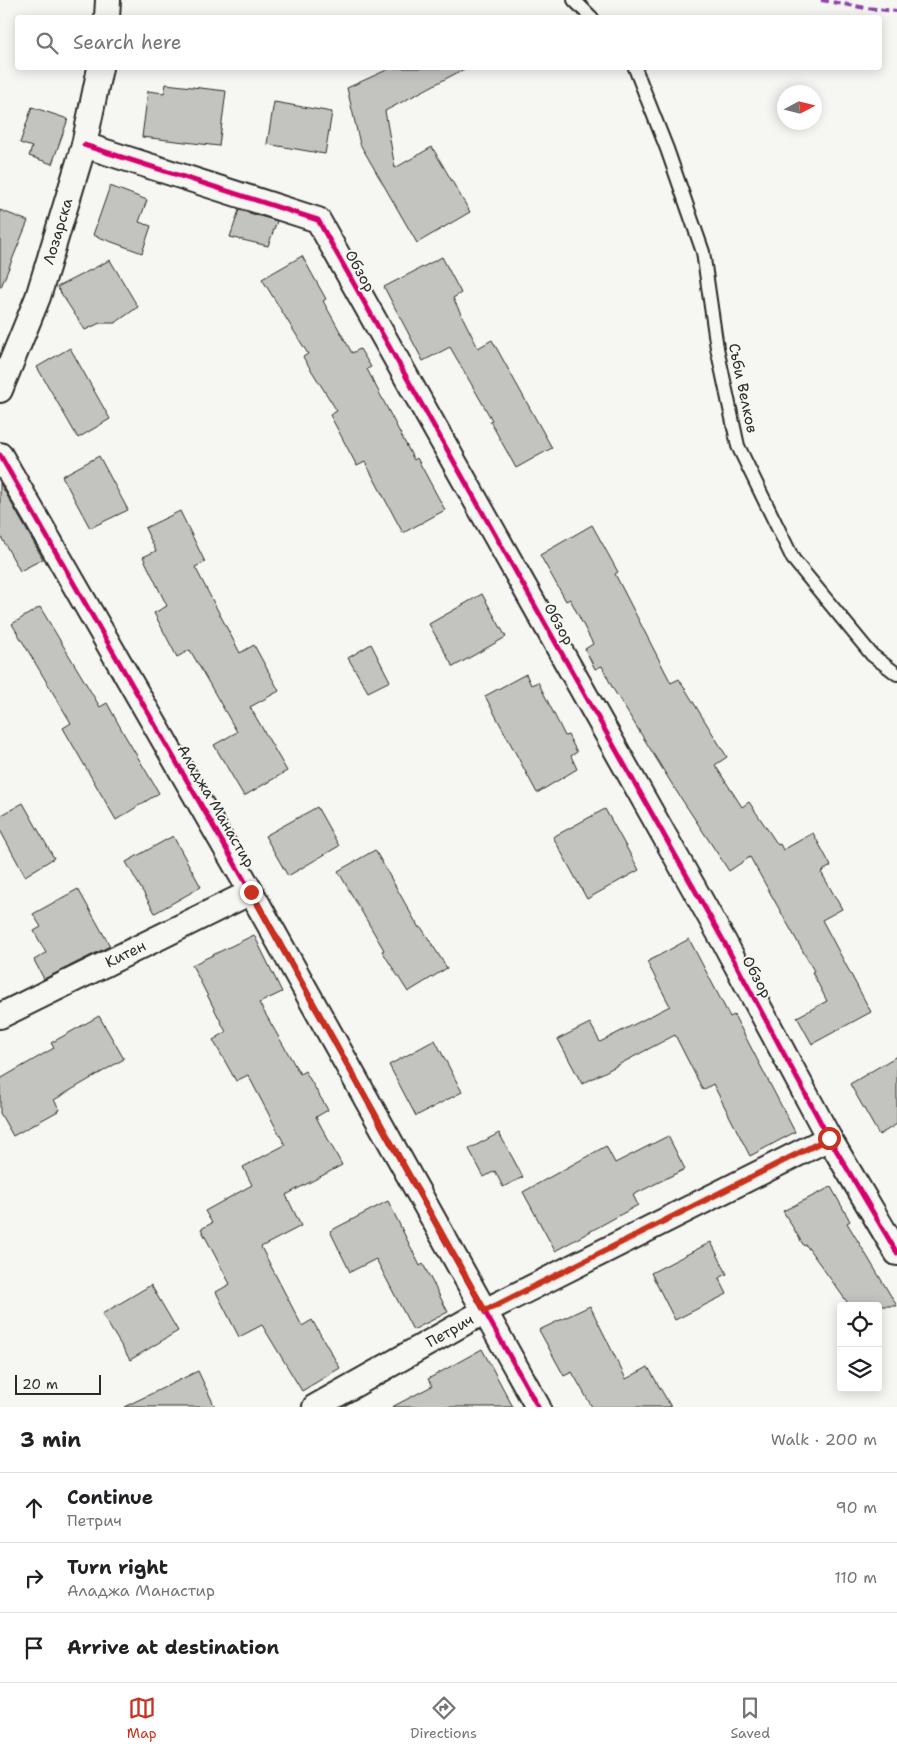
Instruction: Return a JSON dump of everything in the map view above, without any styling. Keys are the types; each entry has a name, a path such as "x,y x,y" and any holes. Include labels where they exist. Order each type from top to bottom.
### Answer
{"street":[{"path":"107,15 108,0"},
{"name":"Лозарска","path":"0,390 38,297 84,145 100,70"},
{"name":"Обзор","path":"84,145 318,220 718,931 829,1138 897,1253"},
{"name":"Аладжа Манастир","path":"0,455 251,892 538,1407"},
{"name":"Китен","path":"0,1016 251,892"},
{"name":"Петрич","path":"315,1407 485,1311 829,1138"}],"lane":[{"path":"574,0 589,15"},
{"name":"Съби Велков","path":"636,70 667,149 703,252 717,348 738,446 793,559 872,655 897,674"}],"building":[{"path":"387,70 462,70 385,111 395,168 432,147 470,212 417,243 360,144 347,88"},
{"path":"166,84 226,91 219,146 142,137 148,91 164,93"},
{"path":"274,102 332,112 325,154 267,144"},
{"path":"32,107 68,119 52,164 29,156 32,147 20,143"},
{"path":"110,186 147,200 139,222 151,226 142,253 93,235"},
{"path":"0,210 28,221 1,287 0,287"},
{"path":"239,210 277,221 268,246 230,237"},
{"path":"302,256 326,299 323,301 352,353 360,349 371,367 367,369 414,460 417,458 445,510 403,533 365,462 357,466 330,415 337,411 303,357 308,354 262,279"},
{"path":"442,257 461,293 453,298 478,348 492,340 552,448 516,468 490,421 492,420 450,347 423,361 384,287"},
{"path":"110,260 138,307 115,323 100,323 85,330 57,287"},
{"path":"70,348 110,419 78,438 37,367"},
{"path":"99,456 128,510 90,528 62,476"},
{"path":"0,483 43,559 20,571 0,535"},
{"path":"180,511 205,562 195,567 240,653 254,645 279,691 250,707 287,771 244,796 214,745 237,732 190,650 177,657 154,613 167,606 143,557 156,551 145,528"},
{"path":"592,525 618,572 615,574 671,683 679,679 727,757 715,765 742,807 749,802 783,850 813,833 831,866 821,872 842,909 822,920 871,1012 812,1044 797,1017 827,1001 812,972 814,971 750,857 729,871 675,789 612,687 602,666 595,669 585,649 593,644 570,599 566,601 540,555"},
{"path":"482,594 506,637 453,667 429,624"},
{"path":"40,607 100,707 107,703 159,793 116,820 63,728 71,723 12,624"},
{"path":"371,644 390,681 368,692 348,658"},
{"path":"526,674 531,685 538,682 565,736 568,735 577,752 571,756 577,769 537,793 485,696"},
{"path":"23,803 54,858 25,876 0,830 0,816"},
{"path":"317,807 339,846 288,876 265,836"},
{"path":"605,809 639,870 587,899 553,837"},
{"path":"173,836 201,887 155,913 126,862"},
{"path":"375,850 419,928 421,927 447,968 408,992 382,951 384,950 338,871"},
{"path":"78,889 110,946 44,979 34,960 46,953 34,931 41,927 33,914"},
{"path":"254,935 282,992 259,1003 300,1074 305,1071 328,1110 316,1117 342,1165 286,1195 301,1226 261,1247 302,1326 312,1320 340,1368 302,1391 262,1325 239,1337 216,1292 230,1284 201,1229 212,1223 205,1211 252,1185 243,1167 285,1145 248,1075 236,1081 213,1040 226,1032 192,965"},
{"path":"689,939 730,1017 734,1015 795,1132 750,1156 713,1084 703,1090 675,1035 582,1084 558,1039 590,1023 600,1042 670,1006 647,962"},
{"path":"99,1016 124,1059 54,1100 60,1110 13,1136 0,1113 0,1079 54,1048 51,1043"},
{"path":"435,1040 462,1092 416,1116 389,1065"},
{"path":"897,1056 897,1124 879,1135 850,1084"},
{"path":"499,1133 523,1177 503,1187 495,1171 484,1177 469,1149"},
{"path":"668,1136 685,1169 633,1195 638,1205 555,1251 523,1192 606,1146 615,1163"},
{"path":"831,1187 850,1221 847,1223 897,1306 882,1306 882,1302 847,1302 806,1245 804,1246 783,1211"},
{"path":"388,1201 420,1266 423,1264 448,1312 413,1330 376,1259 350,1272 330,1231"},
{"path":"711,1242 727,1274 719,1278 727,1294 675,1320 651,1273"},
{"path":"151,1285 178,1331 130,1360 102,1314"},
{"path":"590,1306 626,1379 648,1367 671,1407 592,1407 572,1372 564,1376 539,1330"},
{"path":"482,1349 513,1407 392,1407 432,1386 428,1379"},
{"path":"198,1371 215,1407 124,1407"}],"marked path":[{"path":"821,0 897,11"}],"cycle path":[{"path":"84,145 318,220 723,940 829,1138 897,1253"},
{"path":"0,455 251,892 538,1407"}],"route":[{"path":"251,892 485,1311 829,1138"}]}
